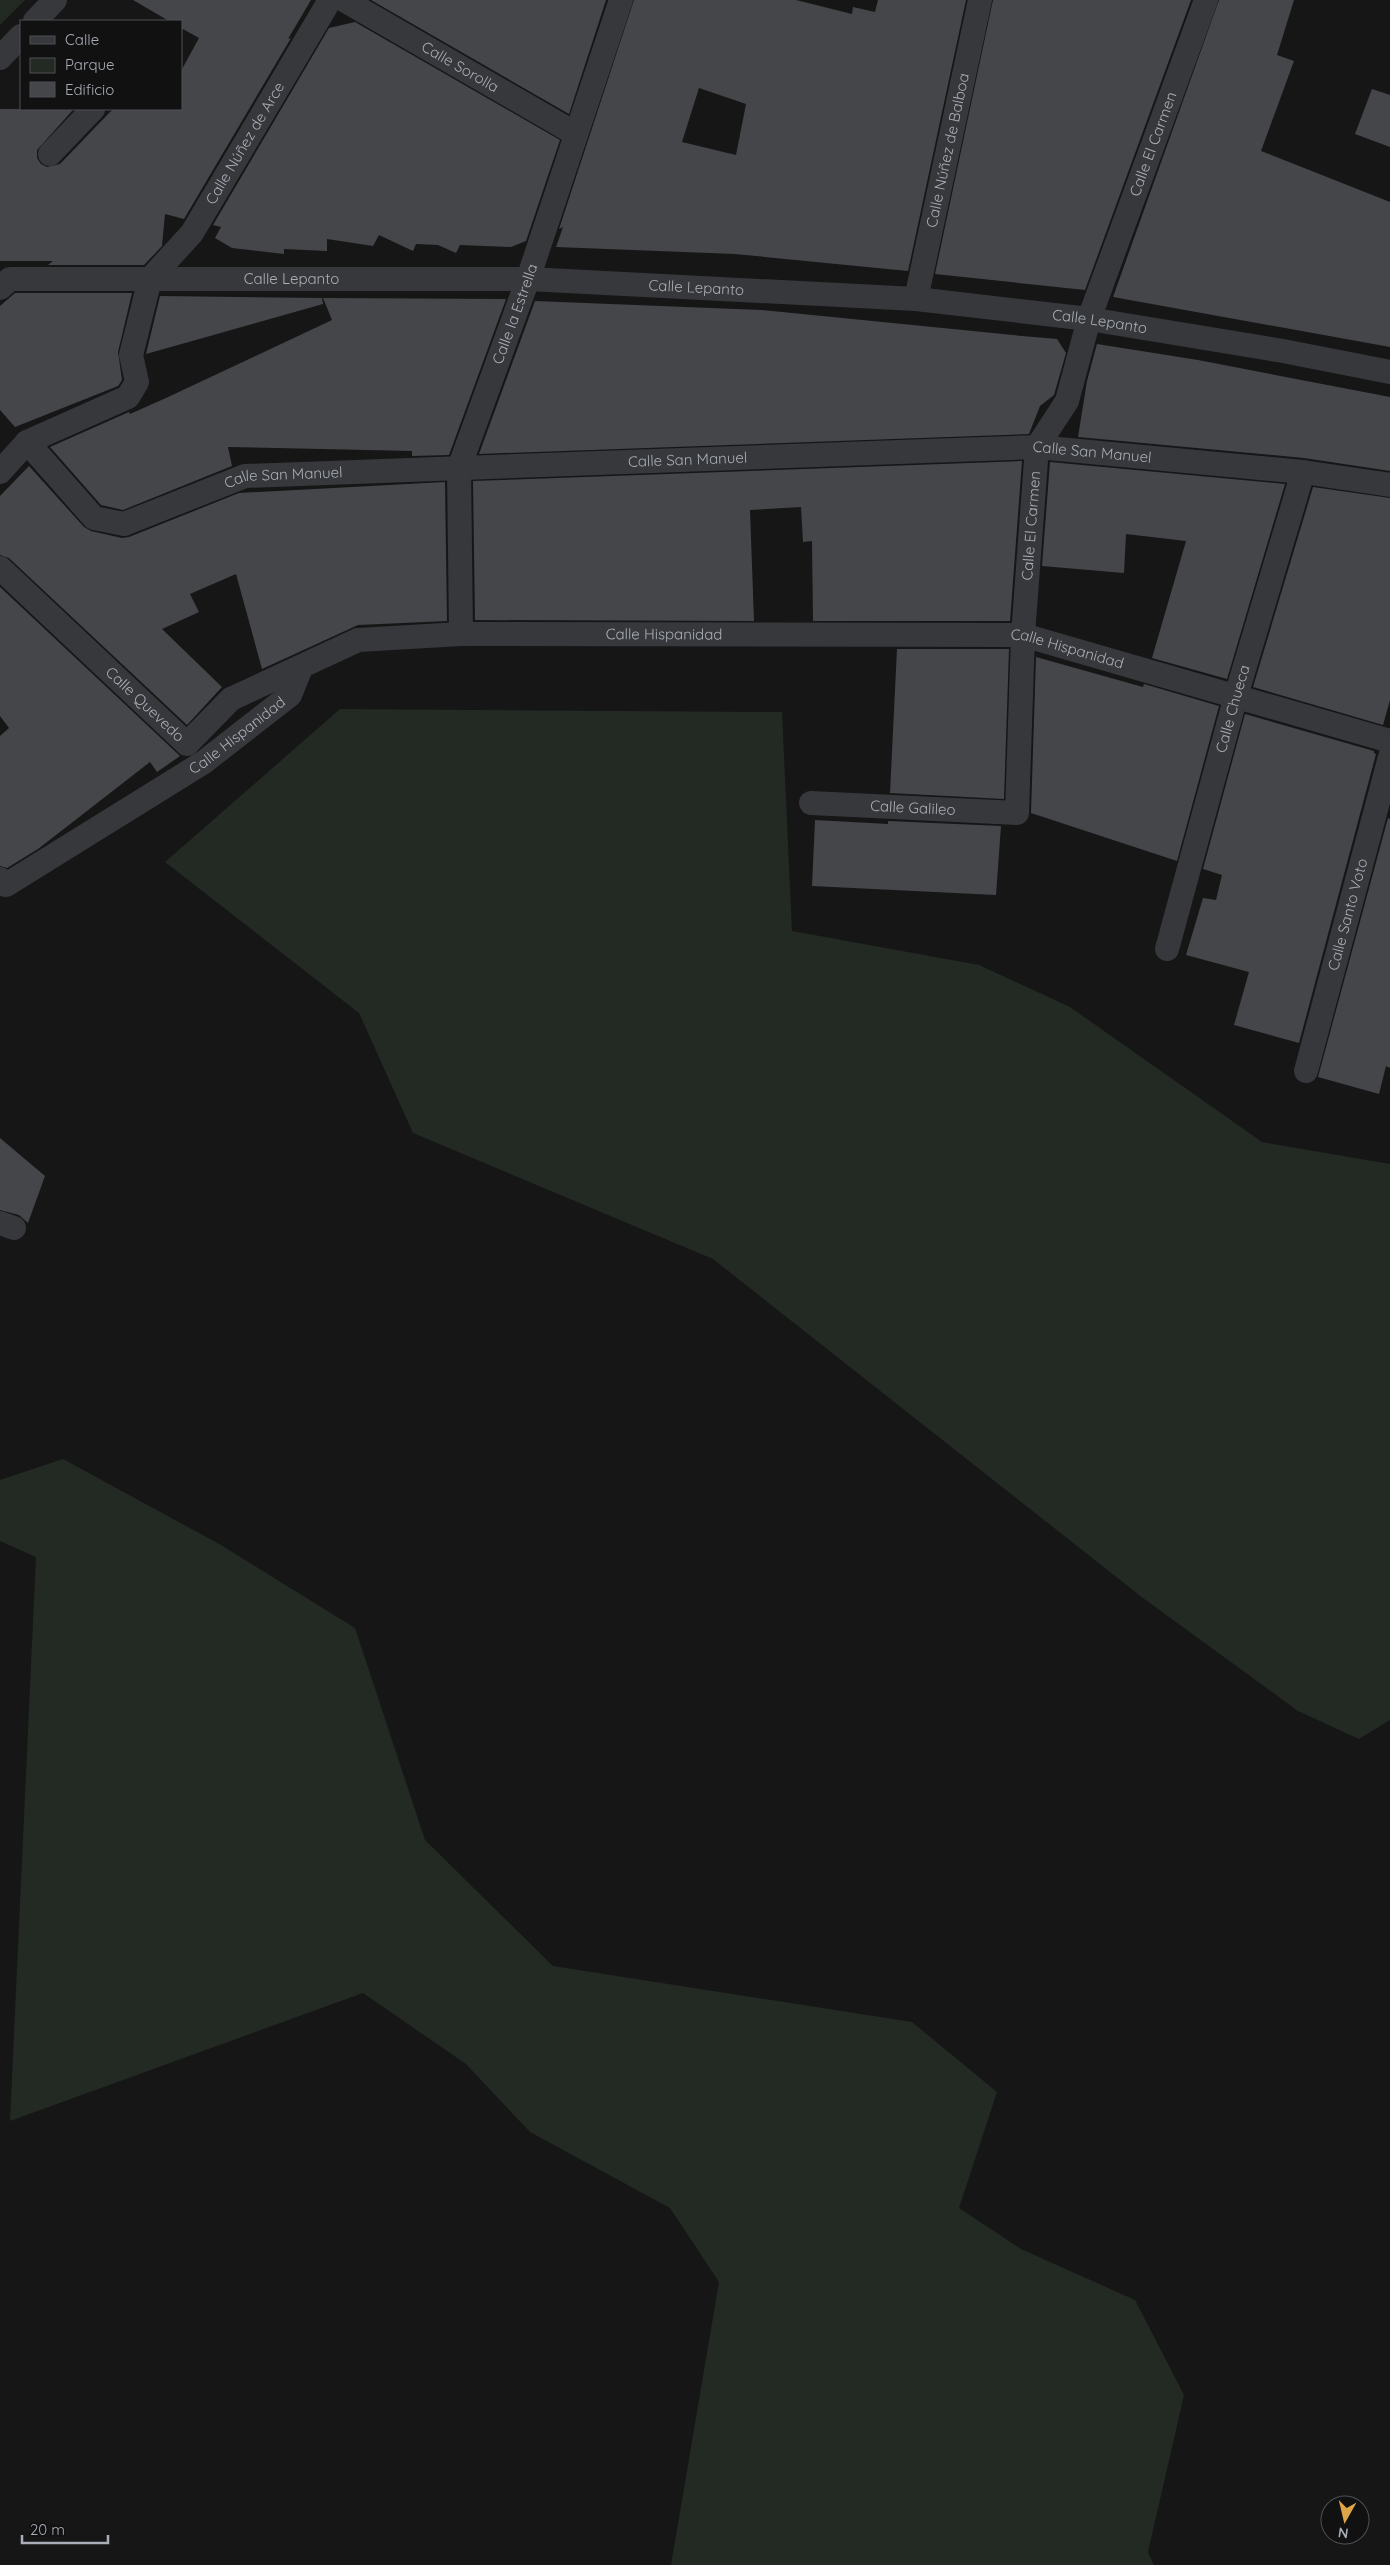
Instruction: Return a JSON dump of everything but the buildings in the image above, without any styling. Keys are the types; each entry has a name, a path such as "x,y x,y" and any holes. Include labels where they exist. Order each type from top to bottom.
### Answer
{"street":[{"path":"37,20 55,0"},
{"name":"Calle Núñez de Arce","path":"150,279 192,233 330,0"},
{"name":"Calle Sorolla","path":"344,0 576,134"},
{"name":"Calle la Estrella","path":"461,634 459,468 528,279 621,0"},
{"name":"Calle Núñez de Balboa","path":"916,299 980,0"},
{"name":"Calle El Carmen","path":"1017,813 1023,636 1037,447 1067,401 1089,319 1206,0"},
{"path":"0,58 20,37"},
{"path":"50,154 92,110"},
{"name":"Calle Lepanto","path":"0,288 10,279 528,279 916,299 1089,319 1283,351 1390,372"},
{"path":"0,472 27,442 128,397 137,382 131,355 150,279"},
{"name":"Calle San Manuel","path":"27,442 94,518 124,524 245,476 1037,447 1303,472 1390,485"},
{"name":"Calle Chueca","path":"1167,949 1236,696 1303,472"},
{"name":"Calle Quevedo","path":"0,568 188,744 231,699 301,668"},
{"name":"Calle Hispanidad","path":"3,882 204,762 290,696 301,668 358,640 461,634 1023,636 1390,741"},
{"name":"Calle Santo Voto","path":"1306,1071 1390,756"},
{"name":"Calle Galileo","path":"811,803 1017,813"}],"green space":[{"path":"0,0 25,0 0,25"},
{"path":"340,709 782,712 792,931 979,965 1070,1007 1262,1142 1390,1164 1390,1720 1359,1739 1298,1711 1143,1598 713,1259 413,1133 359,1013 165,862"},
{"path":"63,1459 221,1545 355,1628 425,1840 553,1966 912,2022 997,2092 959,2208 1021,2249 1135,2300 1184,2395 1148,2552 1154,2565 671,2565 719,2282 670,2208 530,2132 466,2064 363,1993 10,2121 36,1557 0,1541 0,1480"}]}
